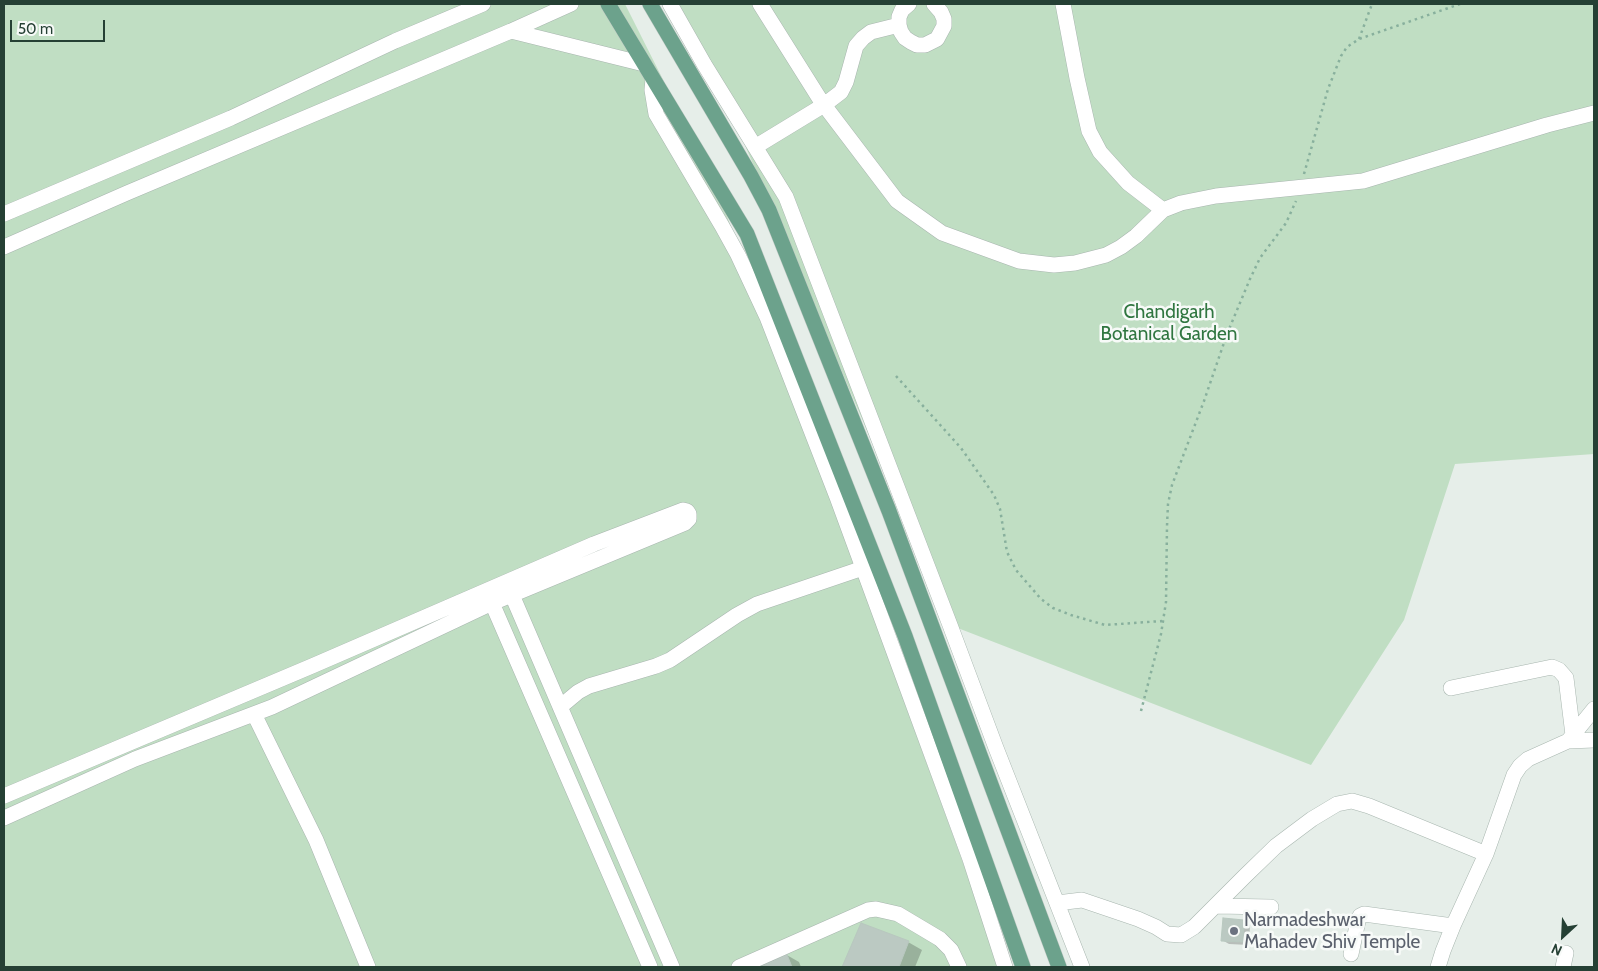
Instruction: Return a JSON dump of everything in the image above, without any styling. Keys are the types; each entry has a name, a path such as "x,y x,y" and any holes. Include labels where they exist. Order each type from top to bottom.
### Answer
{"main road":[{"path":"608,4 747,234 869,565 908,645 1023,967"},
{"path":"650,4 769,210 890,511 1059,967"}],"street":[{"path":"4,214 231,118 395,41 483,4"},
{"path":"4,247 571,4"},
{"path":"670,4 786,197 996,748 1082,967"},
{"path":"760,4 824,105 897,201 942,233 1019,261 1054,265 1075,263 1106,255 1136,236 1163,210 1180,203 1216,196 1363,181 1547,125 1594,113"},
{"path":"909,4 902,10 899,17 899,25 905,38 917,45 925,45 937,39 944,26 942,12 934,4"},
{"path":"1062,4 1076,78 1089,131 1100,152 1123,177 1163,210"},
{"path":"755,147 824,105 840,92 846,82 856,46 863,38 871,32 899,25"},
{"path":"511,31 644,64"},
{"path":"4,796 594,544 682,510 688,511 689,519 685,523 492,603 272,707 135,759 4,818"},
{"path":"560,707 578,692 589,686 670,660 737,615 757,604 869,565 1005,967"},
{"path":"512,595 672,967"},
{"path":"492,603 650,967"},
{"path":"1451,688 1552,667 1559,670 1566,678 1570,738"},
{"path":"263,686 272,707"},
{"path":"1438,967 1453,926 1486,854 1511,784 1520,766 1528,759 1570,738 1594,709"},
{"path":"254,714 316,840 368,967"},
{"path":"1570,738 1594,740"},
{"path":"1057,903 1082,900 1138,919 1167,934 1181,935 1194,927 1276,846 1312,819 1337,804 1352,801 1369,806 1486,854"},
{"path":"1216,906 1271,907"},
{"path":"739,967 868,910 876,909 884,909 898,914 940,939 951,950 959,967"},
{"path":"1351,954 1358,921 1360,916 1364,914 1453,926"}],"path":[{"path":"1359,38 1372,4"},
{"path":"1141,711 1166,602 1168,511 1172,485 1227,334 1250,279 1260,258 1286,223 1300,188 1328,89 1341,56 1347,47 1359,38 1460,4"},
{"path":"896,376 961,448 994,496 1001,515 1007,552 1016,570 1041,599 1053,608 1105,625 1163,621"}],"green space":[{"path":"4,4 625,4 715,183 1001,967 4,967"},
{"name":"Chandigarh Botanical Garden","path":"670,4 1594,4 1594,454 1455,464 1404,620 1311,765 950,625 724,96"}],"building":[{"path":"1223,918 1244,920 1243,942 1221,941"},
{"path":"861,923 909,941 899,967 842,967"},
{"path":"786,952 792,967 754,967"}],"place":[{"name":"Narmadeshwar Mahadev Shiv Temple","path":"1234,931"}]}
